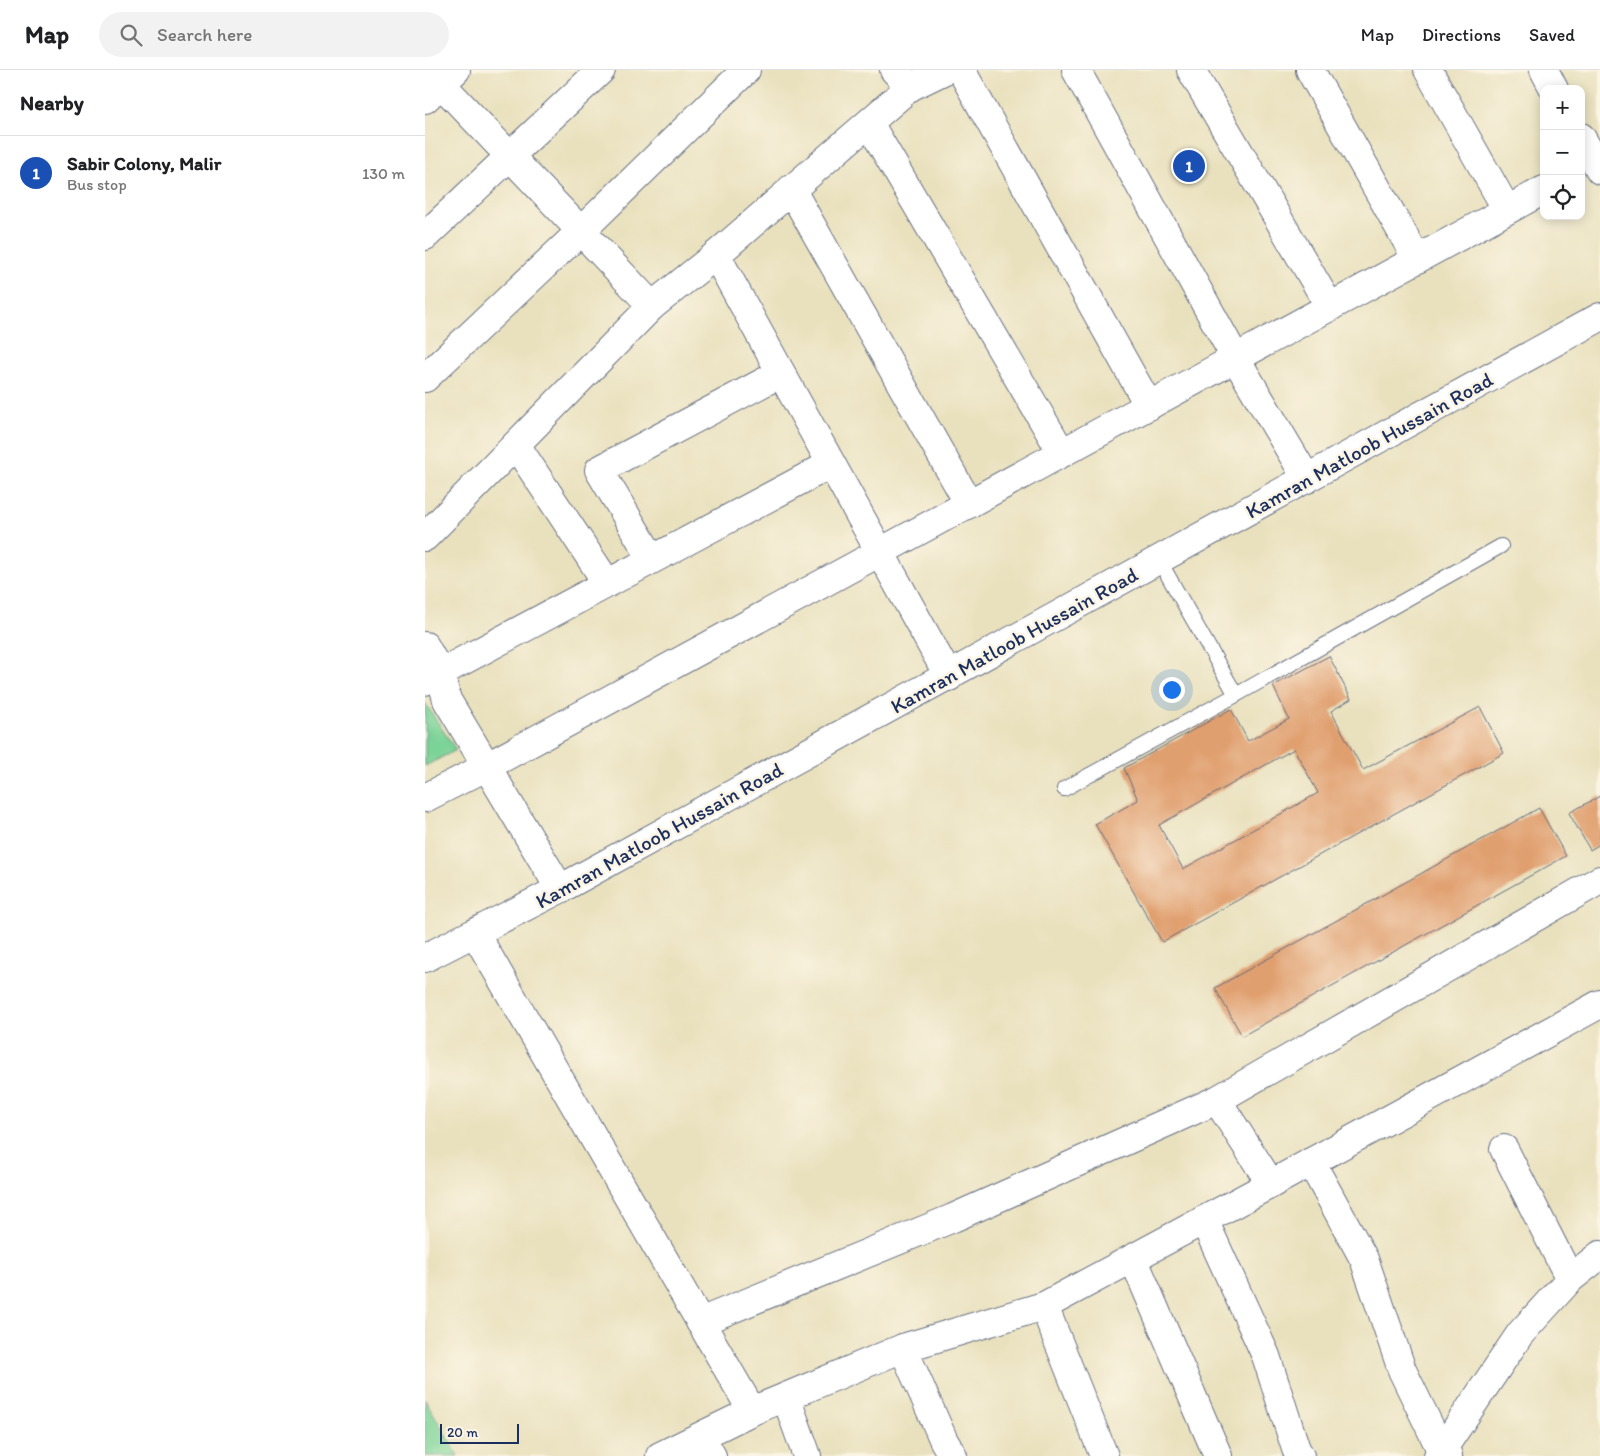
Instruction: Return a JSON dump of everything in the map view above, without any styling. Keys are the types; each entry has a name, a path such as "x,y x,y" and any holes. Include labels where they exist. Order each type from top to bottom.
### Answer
{"street":[{"path":"425,236 601,70"},
{"path":"425,378 581,231 746,70"},
{"path":"425,537 652,306 716,255 869,123 902,78 945,70"},
{"path":"961,70 1149,406"},
{"path":"1076,70 1236,359 1307,479"},
{"path":"1191,70 1330,307"},
{"path":"1310,70 1417,259"},
{"path":"1427,70 1507,210"},
{"path":"1544,70 1552,85"},
{"path":"437,81 652,306"},
{"path":"869,123 1062,453"},
{"path":"1585,146 1594,165"},
{"path":"791,189 969,504"},
{"path":"425,798 486,767 880,553 1540,192"},
{"path":"716,255 949,677"},
{"name":"Kamran Matloob Hussain Road","path":"425,958 559,889 949,677 1600,317"},
{"path":"652,559 599,470 781,373"},
{"path":"515,444 607,583"},
{"path":"434,685 607,583 831,464"},
{"path":"425,646 434,685 559,889"},
{"path":"700,1322 953,1218 1217,1100 1600,880"},
{"path":"475,933 752,1411"},
{"path":"660,1456 706,1446 752,1411 903,1348 1044,1306 1600,1004"},
{"path":"1217,1100 1271,1184"},
{"path":"1504,1149 1570,1279"},
{"path":"1311,1162 1364,1259 1402,1370 1442,1454"},
{"path":"1204,1220 1266,1356 1296,1449 1300,1456"},
{"path":"1442,1454 1520,1334 1570,1279 1600,1255"},
{"path":"1133,1258 1218,1456"},
{"path":"1044,1306 1104,1456"},
{"path":"903,1348 944,1441 953,1456"},
{"path":"786,1397 807,1456"}],"lane":[{"path":"1064,789 1501,546"},
{"path":"1159,560 1236,695"}],"green space":[{"path":"425,703 456,750 425,766"},
{"path":"425,1399 458,1456 425,1456"}],"building":[{"path":"1329,656 1351,699 1331,711 1363,770 1480,707 1504,753 1162,942 1095,824 1138,800 1124,768 1231,709 1248,741 1289,719 1273,686","holes":["1294,749 1318,793 1183,869 1159,825"]},
{"path":"1600,796 1600,844 1590,850 1569,813"},
{"path":"1539,808 1566,856 1242,1036 1215,988"}],"place":[{"name":"Sabir Colony, Malir","path":"1189,166"}]}
